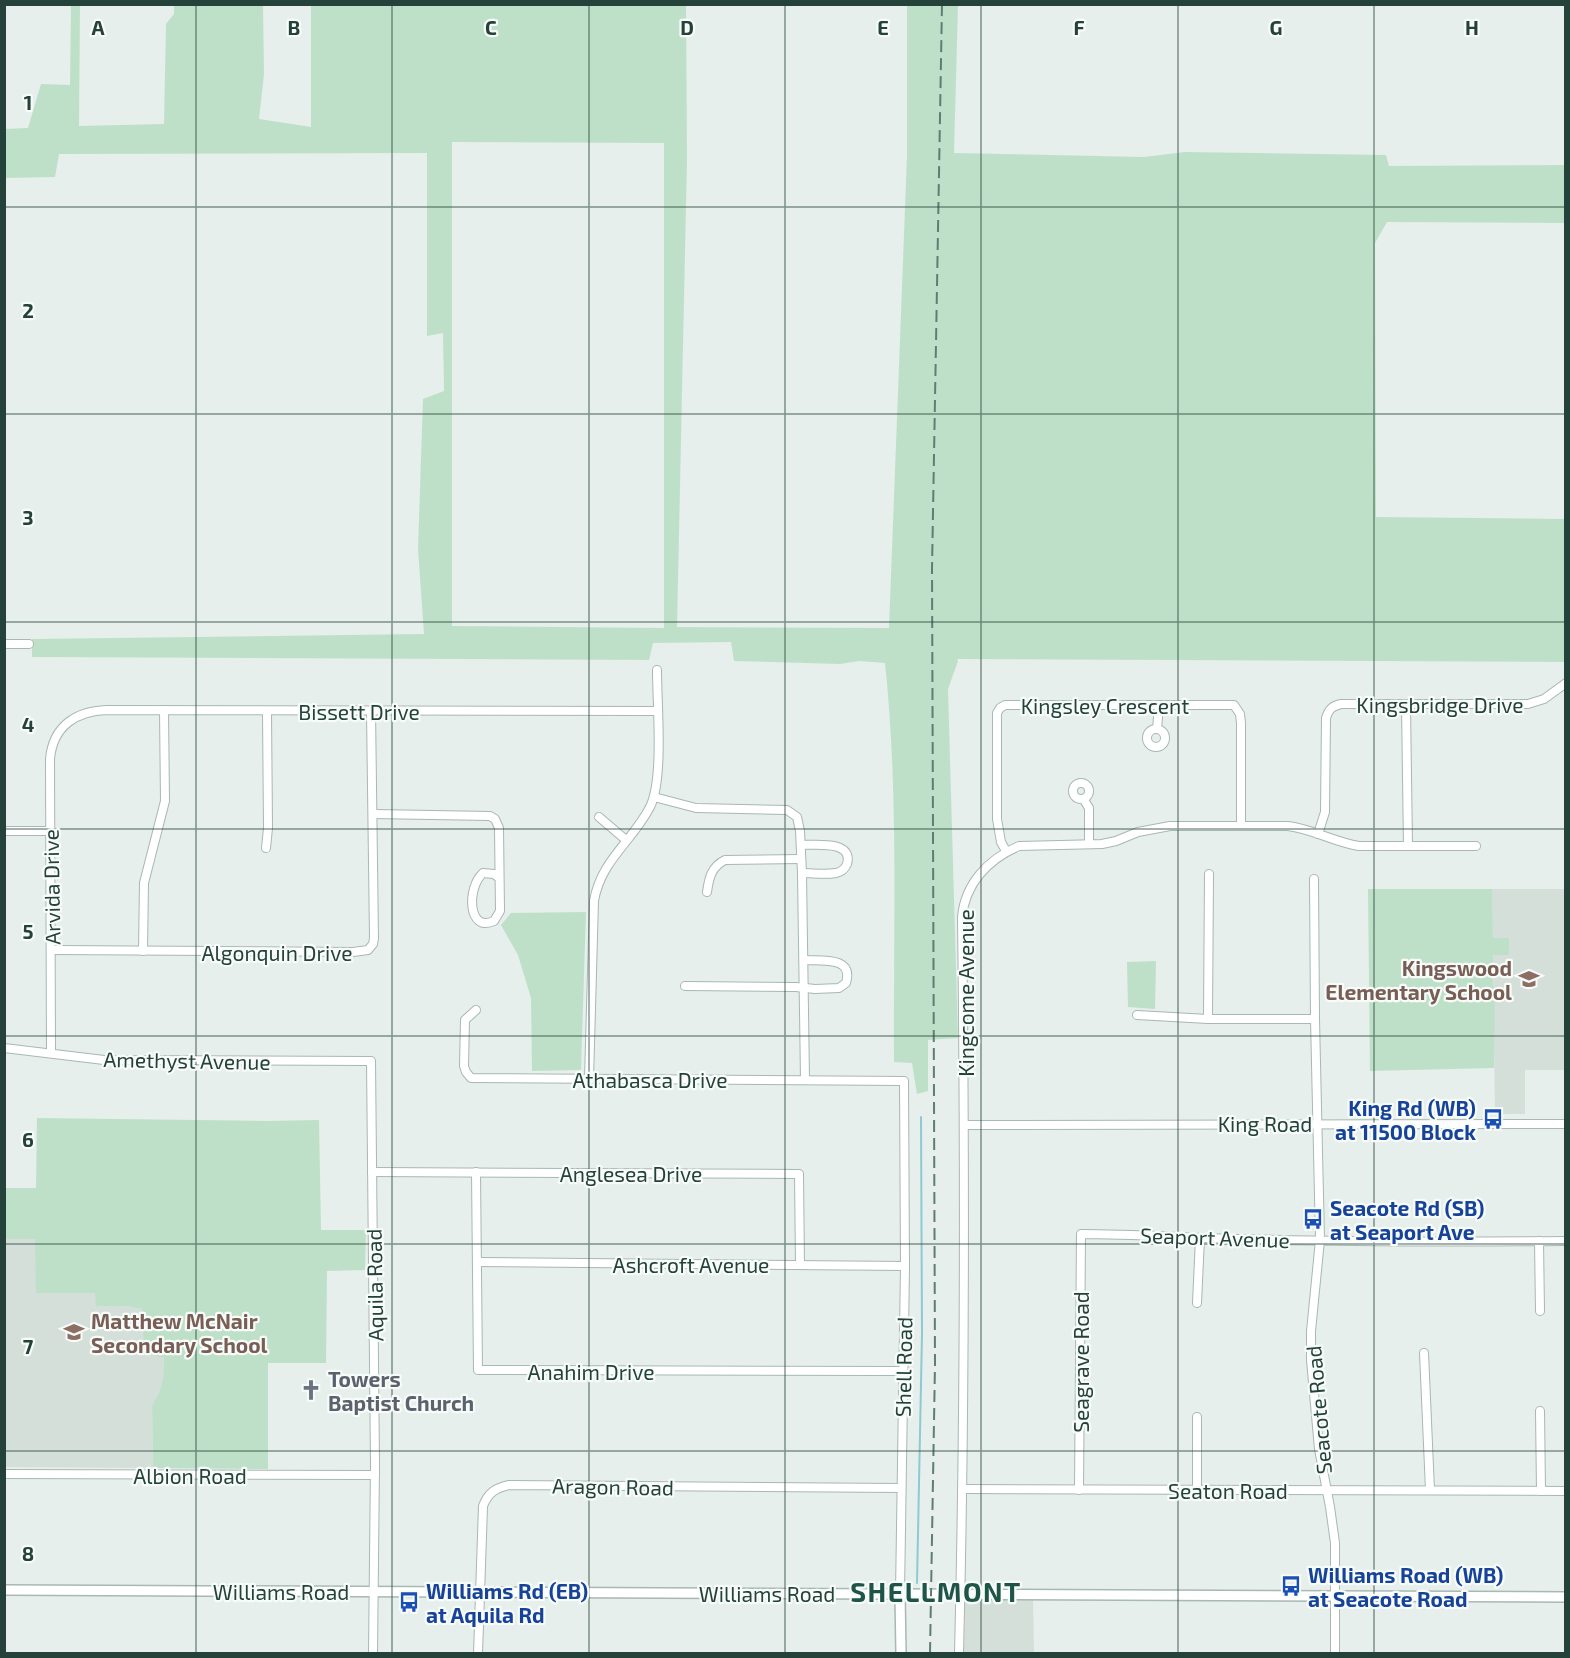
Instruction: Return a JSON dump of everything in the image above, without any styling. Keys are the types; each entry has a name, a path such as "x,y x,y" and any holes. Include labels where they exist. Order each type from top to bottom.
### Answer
{"street":[{"path":"4,644 29,644"},
{"path":"589,1079 594,901 596,889 605,869 642,821 654,797 657,779 657,670"},
{"name":"Kingsbridge Drive","path":"1318,834 1325,812 1326,718 1333,706 1341,704 1528,704 1544,699 1566,684"},
{"name":"Kingsley Crescent","path":"1006,851 1001,842 997,819 997,723 1000,708 1011,705 1234,705 1238,708 1241,723 1241,826"},
{"path":"1157,729 1159,705"},
{"path":"1406,705 1407,846"},
{"name":"Bissett Drive","path":"64,724 94,710 657,711"},
{"path":"143,951 144,883 165,801 164,710"},
{"path":"266,848 268,828 267,711"},
{"name":"Algonquin Drive","path":"52,950 353,952 368,950 374,938 371,711"},
{"name":"Arvida Drive","path":"51,1053 51,749 56,735 64,724"},
{"path":"654,797 696,808 788,810 795,814 799,822 801,845 805,1080"},
{"path":"1084,800 1089,808 1089,844"},
{"path":"373,814 490,816 495,819 499,828 499,878 499,914 491,922 482,922 477,918 473,908 474,885 483,873 494,874 499,878"},
{"path":"599,817 626,840"},
{"name":"Kingcome Avenue","path":"965,1125 962,917 964,903 967,892 976,879 1006,851 1034,844 1089,844 1116,841 1138,832 1170,826 1288,826 1301,828 1341,843 1359,846 1476,846"},
{"path":"4,831 51,831"},
{"path":"801,845 837,846 844,850 847,858 846,866 840,872 802,873"},
{"path":"706,892 710,874 715,866 725,860 801,859"},
{"path":"1208,1019 1209,874"},
{"name":"Seacote Road","path":"1314,879 1320,1240 1311,1331 1311,1360 1318,1449 1335,1543 1335,1653"},
{"path":"686,986 839,988 846,983 848,975 845,966 837,961 804,960"},
{"name":"Athabasca Drive","path":"476,1010 465,1020 464,1066 468,1076 904,1081"},
{"path":"1137,1015 1208,1019 1315,1019"},
{"name":"Amethyst Avenue","path":"4,1048 114,1060 371,1061"},
{"name":"Aquila Road","path":"371,1061 375,1475 373,1653"},
{"name":"Shell Road","path":"901,1653 902,1371 905,1266 904,1081"},
{"name":"King Road","path":"965,1125 1566,1124"},
{"path":"959,1653 963,1490 965,1125"},
{"name":"Anglesea Drive","path":"372,1172 799,1174 800,1265"},
{"name":"Anahim Drive","path":"476,1172 478,1370 902,1371"},
{"name":"Seaport Avenue","path":"1081,1234 1320,1240 1566,1241"},
{"name":"Seagrave Road","path":"1079,1490 1081,1234"},
{"path":"1197,1304 1200,1238"},
{"path":"1539,1241 1540,1311"},
{"name":"Ashcroft Avenue","path":"478,1262 905,1266"},
{"path":"1424,1353 1430,1490"},
{"path":"1540,1411 1541,1491"},
{"path":"1197,1418 1197,1489"},
{"name":"Albion Road","path":"4,1474 375,1475"},
{"name":"Aragon Road","path":"478,1653 483,1506 491,1491 509,1485 901,1488"},
{"name":"Seaton Road","path":"963,1490 1566,1491"},
{"name":"Williams Road","path":"4,1590 1566,1597"}],"shaded area":[{"name":"Kingswood Elementary School","path":"1492,889 1565,889 1565,1070 1525,1070 1525,1114 1495,1114"},
{"name":"Matthew McNair Secondary School","path":"5,1239 35,1239 96,1293 97,1306 125,1306 142,1309 144,1355 164,1356 163,1378 159,1393 152,1405 153,1468 5,1467"},
{"path":"965,1598 1033,1600 1034,1652 964,1654"}],"green space":[{"path":"263,4 264,74 259,119 311,127 311,5 686,5 687,159 677,627 889,628 907,156 907,5 958,5 954,153 1144,157 1185,152 1386,155 1389,166 1565,165 1565,223 1387,222 1375,243 1376,517 1565,519 1565,662 957,659 948,689 958,1038 928,1040 928,1091 917,1094 912,1063 894,1062 894,812 885,663 734,661 731,642 653,643 649,660 32,657 32,639 424,634 418,549 423,399 444,391 443,333 427,336 427,153 59,154 55,177 5,178 4,129 28,128 41,84 70,85 71,5 80,5 79,126 164,124 166,24 174,14 174,5","holes":["452,142 664,143 664,628 452,626"]},
{"path":"1368,889 1492,889 1493,938 1509,938 1509,955 1493,955 1494,1068 1370,1071"},
{"path":"586,912 581,1070 532,1071 531,998 518,955 501,925 511,913"},
{"path":"1156,961 1155,1009 1128,1007 1127,962"},
{"path":"37,1118 319,1120 321,1230 366,1230 365,1270 327,1271 326,1363 268,1363 268,1469 153,1468 152,1405 159,1393 163,1378 164,1357 144,1355 142,1309 125,1306 96,1306 95,1293 36,1293 35,1239 5,1239 4,1188 36,1188"}],"waterway":[{"path":"917,1583 922,1334 921,1117"}],"railway":[{"path":"930,1654 935,1364 932,569 942,4"}],"place":[{"name":"Kingswood Elementary School","path":"1529,979"},
{"name":"King Rd (WB) at 11500 Block","path":"1493,1119"},
{"name":"Seacote Rd (SB) at Seaport Ave","path":"1313,1219"},
{"name":"Matthew McNair Secondary School","path":"74,1332"},
{"name":"Towers Baptist Church","path":"311,1390"},
{"name":"Williams Road (WB) at Seacote Road","path":"1291,1586"},
{"name":"Williams Rd (EB) at Aquila Rd","path":"409,1602"}],"district":[{"name":"SHELLMONT","path":"936,1591"}]}
